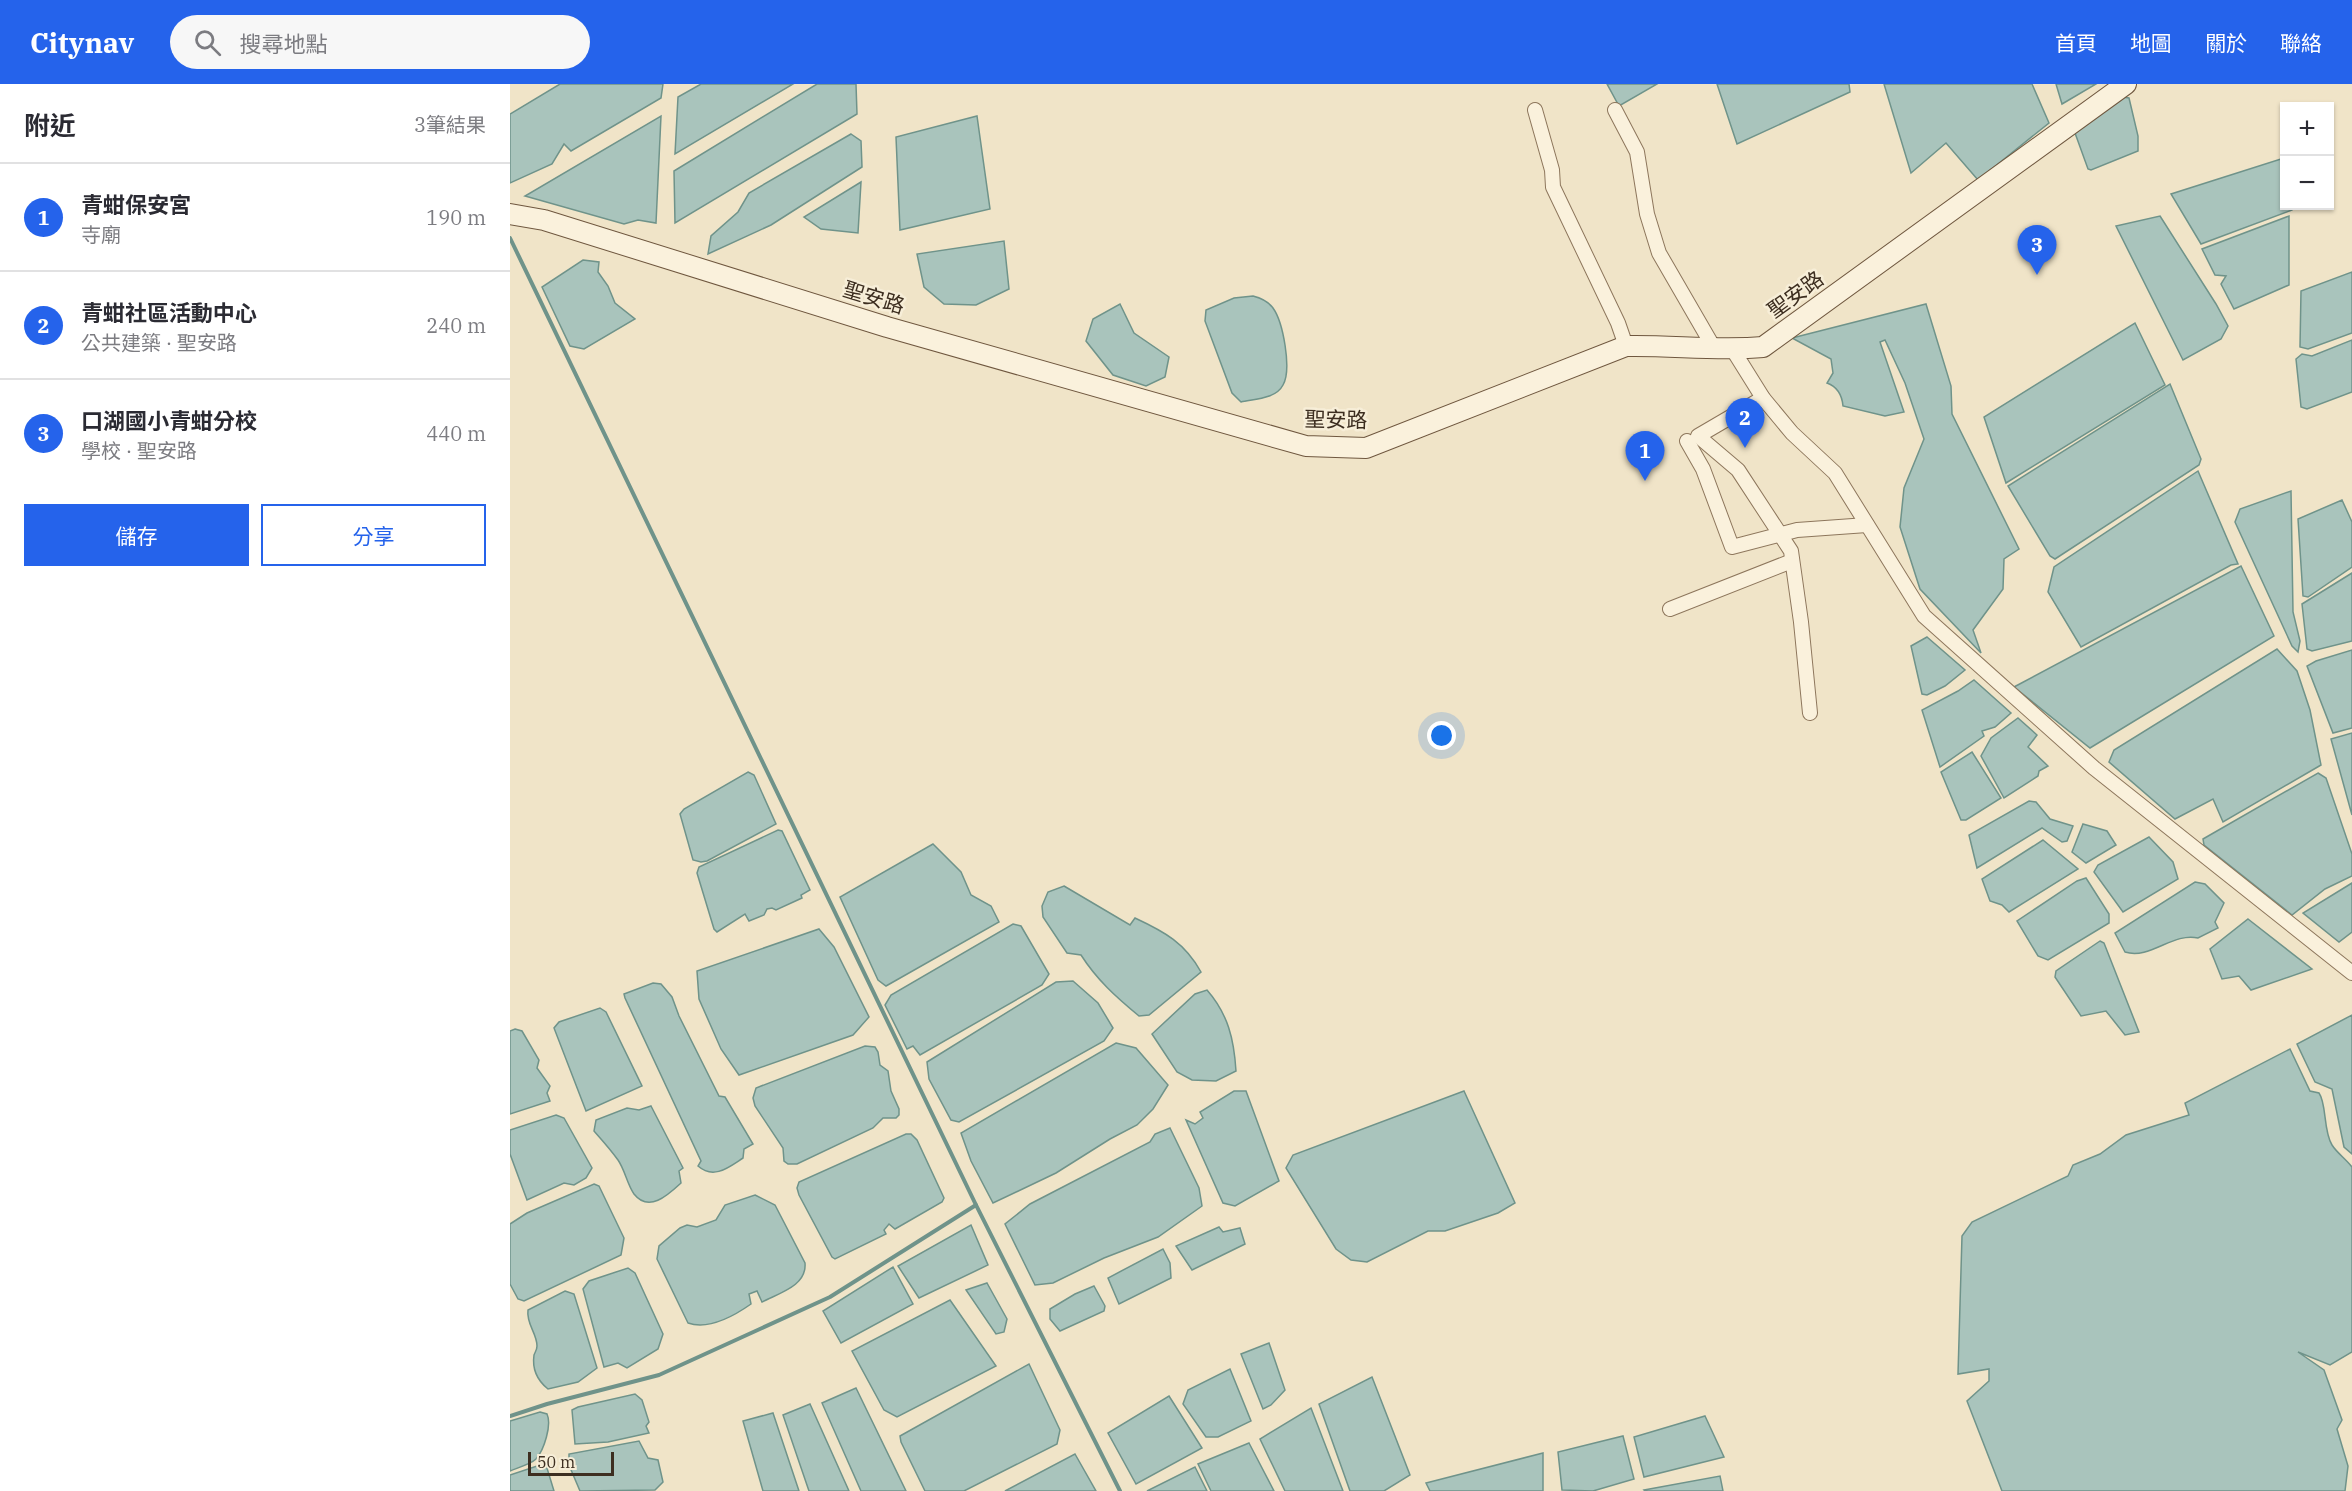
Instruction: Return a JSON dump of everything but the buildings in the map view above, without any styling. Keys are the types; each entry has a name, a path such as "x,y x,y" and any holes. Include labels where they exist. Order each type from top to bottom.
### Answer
{"street":[{"name":"聖安路","path":"510,214 544,220 887,327 1306,446 1366,448 1626,346 1664,345 1724,349 1763,346 2126,84"},
{"path":"1535,110 1552,170 1553,187 1618,323 1626,346"},
{"path":"1615,110 1638,152 1647,214 1659,253 1724,349 1763,398 1792,433 1835,473 1924,616 2094,768 2352,973"},
{"path":"1763,398 1698,436 1738,470 1791,551 1810,713"},
{"path":"1687,441 1703,469 1732,547 1779,533 1867,525"},
{"path":"1670,609 1792,561"}],"water":[{"path":"560,84 663,84 661,98 571,151 564,144 552,164 510,183 510,114"},
{"path":"701,84 793,84 675,154 678,97"},
{"path":"817,84 856,84 857,114 675,223 674,171"},
{"path":"1607,84 1657,84 1619,106"},
{"path":"1717,84 1849,84 1850,92 1737,144"},
{"path":"1884,84 2032,84 2049,123 1978,180 1946,143 1911,173"},
{"path":"2056,84 2096,84 2062,104"},
{"path":"2123,97 2129,98 2138,136 2138,151 2091,170 2088,169 2075,133"},
{"path":"661,116 656,223 638,220 624,224 525,196"},
{"path":"977,116 990,209 900,230 896,137"},
{"path":"851,134 861,141 862,167 771,225 708,254 711,236 738,212 749,193"},
{"path":"2280,159 2280,210 2292,210 2201,244 2171,194"},
{"path":"861,182 858,233 821,229 804,217"},
{"path":"2160,216 2228,326 2221,339 2183,360 2116,226"},
{"path":"2289,216 2289,285 2234,309 2221,284 2226,276 2215,275 2202,249"},
{"path":"1004,241 1009,289 976,305 944,304 924,287 917,254"},
{"path":"583,260 599,262 598,272 608,286 615,303 635,319 584,349 570,346 542,287"},
{"path":"2352,272 2352,333 2308,349 2300,347 2301,291"},
{"path":"1253,296 1269,303 1277,315 1285,346 1286,378 1280,390 1275,393 1264,398 1241,402 1232,393 1205,321 1206,310 1234,298"},
{"path":"1120,304 1134,333 1169,357 1165,377 1146,386 1113,375 1086,341 1093,319"},
{"path":"1926,304 1951,386 1952,414 2019,549 2004,559 2003,589 1973,630 1981,653 1920,589 1900,527 1904,488 1924,439 1905,383 1885,340 1880,342 1904,412 1885,416 1843,406 1839,392 1827,383 1833,373 1831,359 1792,338"},
{"path":"2135,323 2165,385 2006,483 1984,417"},
{"path":"2352,340 2352,392 2307,409 2301,407 2296,359 2302,354 2312,356"},
{"path":"2170,384 2201,459 2199,465 2055,559 2050,556 2008,486"},
{"path":"2198,471 2238,564 2231,565 2081,647 2048,592 2054,567"},
{"path":"2291,491 2293,612 2300,641 2298,652 2292,646 2235,522 2240,509"},
{"path":"2342,500 2352,522 2352,567 2308,597 2303,596 2298,519"},
{"path":"2241,566 2274,636 2090,748 2014,687"},
{"path":"2352,573 2352,641 2312,651 2307,649 2302,604"},
{"path":"1927,637 1965,670 1945,686 1927,695 1922,694 1911,646"},
{"path":"2277,649 2297,671 2310,710 2321,765 2223,822 2213,799 2175,819 2109,762 2114,750"},
{"path":"2352,650 2352,728 2333,733 2307,666"},
{"path":"1974,680 2011,713 1995,727 1982,731 1984,736 1940,767 1922,710"},
{"path":"2018,718 2037,735 2028,747 2048,766 2039,771 2038,776 2004,798 1981,756 1991,738"},
{"path":"2352,733 2352,815 2331,739"},
{"path":"1972,752 2001,798 1966,820 1961,820 1941,772"},
{"path":"748,772 754,775 776,824 707,861 693,860 680,814 684,809"},
{"path":"2318,773 2326,778 2352,854 2352,876 2325,889 2292,915 2204,845 2203,839"},
{"path":"2029,801 2036,802 2050,819 2073,826 2067,841 2062,842 2042,828 1977,868 1969,835"},
{"path":"2083,824 2107,831 2116,845 2086,863 2072,852"},
{"path":"778,830 782,831 810,890 801,895 802,898 776,910 767,909 764,915 749,921 745,914 717,932 714,929 697,873 699,867"},
{"path":"2149,837 2173,862 2178,879 2123,912 2094,872 2098,865"},
{"path":"2043,840 2078,869 2009,912 2002,905 1990,901 1982,879"},
{"path":"933,844 961,872 971,895 991,906 999,922 886,986 878,980 840,897"},
{"path":"2086,878 2109,914 2109,923 2048,960 2038,956 2017,921 2077,881"},
{"path":"2195,882 2205,884 2224,903 2215,922 2218,928 2198,938 2180,939 2152,950 2125,952 2115,933"},
{"path":"2352,883 2352,932 2339,942 2303,913"},
{"path":"1064,886 1130,925 1135,918 1156,928 1181,946 1201,972 1149,1015 1139,1016 1107,988 1081,955 1067,953 1043,917 1042,906 1048,892"},
{"path":"2248,919 2312,969 2251,990 2239,976 2222,979 2210,949"},
{"path":"1013,924 1021,926 1049,974 1042,985 920,1055 913,1046 907,1049 885,1005 891,995"},
{"path":"819,929 834,947 869,1017 853,1035 739,1075 721,1049 699,999 697,971"},
{"path":"2100,941 2104,943 2139,1032 2125,1035 2106,1011 2081,1016 2055,977 2056,971"},
{"path":"1073,981 1098,1003 1113,1028 1104,1041 959,1122 951,1120 929,1079 927,1062 1056,982"},
{"path":"653,983 661,984 672,997 679,1016 719,1096 725,1097 753,1144 744,1149 743,1158 721,1171 710,1172 698,1166 701,1161 625,998 624,994"},
{"path":"1207,990 1225,1018 1235,1059 1236,1071 1216,1081 1192,1080 1177,1072 1152,1034 1195,994"},
{"path":"600,1008 606,1012 642,1086 586,1111 554,1028 559,1022"},
{"path":"2352,1015 2352,1154 2344,1147 2332,1089 2315,1082 2297,1044"},
{"path":"515,1029 522,1031 539,1060 537,1068 550,1086 547,1093 550,1101 510,1114 510,1031"},
{"path":"1116,1043 1136,1048 1168,1085 1153,1109 1137,1125 1056,1173 993,1203 971,1161 961,1133"},
{"path":"865,1046 875,1047 880,1065 888,1071 891,1091 899,1109 899,1115 896,1118 883,1118 873,1128 797,1164 788,1164 784,1161 783,1148 755,1106 753,1098 756,1088"},
{"path":"2290,1049 2310,1091 2319,1093 2327,1133 2332,1145 2352,1167 2352,1352 2330,1365 2298,1352 2324,1370 2342,1420 2337,1429 2348,1466 2345,1491 2002,1491 1967,1401 1989,1381 1989,1369 1958,1374 1962,1236 1972,1222 2068,1176 2073,1165 2100,1154 2126,1135 2189,1115 2185,1103"},
{"path":"1234,1091 1246,1091 1279,1181 1235,1206 1223,1203 1186,1120 1195,1124 1203,1118 1200,1112"},
{"path":"1464,1091 1515,1203 1498,1213 1445,1231 1428,1231 1367,1262 1351,1260 1336,1249 1286,1168 1293,1155"},
{"path":"651,1106 683,1168 679,1171 681,1183 664,1197 646,1202 634,1194 618,1160 594,1131 596,1120 627,1108 639,1110"},
{"path":"556,1115 564,1118 592,1168 586,1178 574,1185 564,1183 527,1200 510,1154 510,1130"},
{"path":"1170,1128 1199,1188 1202,1206 1158,1237 1104,1258 1053,1283 1035,1285 1005,1224 1030,1204 1150,1142 1155,1134"},
{"path":"906,1134 911,1134 917,1140 944,1198 942,1202 895,1229 889,1224 884,1230 886,1234 835,1259 799,1195 797,1188 799,1182"},
{"path":"594,1184 599,1186 624,1238 621,1255 524,1301 518,1299 510,1284 510,1224 527,1213"},
{"path":"755,1195 775,1205 805,1263 802,1278 791,1288 762,1302 757,1291 749,1294 751,1304 721,1321 704,1325 688,1323 657,1259 659,1246 680,1228 687,1225 697,1227 716,1220 725,1205"},
{"path":"971,1225 988,1265 919,1298 898,1266"},
{"path":"1219,1227 1223,1232 1240,1228 1245,1244 1192,1270 1176,1246"},
{"path":"1163,1249 1170,1263 1171,1278 1119,1304 1108,1278"},
{"path":"893,1267 913,1304 841,1343 823,1311"},
{"path":"628,1268 635,1273 663,1334 658,1349 627,1368 618,1363 604,1367 583,1289 589,1281"},
{"path":"987,1283 1007,1319 1004,1332 996,1334 966,1290"},
{"path":"1094,1286 1105,1306 1104,1311 1060,1331 1050,1319 1050,1309"},
{"path":"565,1291 574,1294 597,1368 578,1382 548,1389 541,1382 535,1370 534,1355 537,1341 529,1320 528,1310"},
{"path":"950,1300 996,1366 897,1417 884,1410 852,1351"},
{"path":"1269,1343 1285,1390 1271,1405 1263,1409 1241,1354"},
{"path":"1029,1364 1060,1430 1057,1444 964,1491 925,1491 900,1436"},
{"path":"1230,1369 1251,1421 1218,1437 1206,1437 1183,1404 1188,1390"},
{"path":"1372,1377 1410,1475 1384,1491 1350,1491 1319,1404"},
{"path":"856,1388 906,1491 861,1491 822,1403"},
{"path":"635,1394 642,1400 649,1422 646,1426 649,1433 608,1442 575,1444 572,1410"},
{"path":"1169,1396 1202,1448 1136,1484 1108,1433"},
{"path":"810,1404 849,1491 809,1491 783,1415"},
{"path":"1311,1408 1343,1491 1285,1491 1260,1439"},
{"path":"540,1412 547,1414 548,1419 548,1431 542,1450 534,1461 510,1471 510,1421"},
{"path":"773,1413 799,1491 763,1491 743,1421"},
{"path":"1705,1416 1724,1457 1644,1477 1634,1437"},
{"path":"1623,1436 1634,1479 1593,1491 1562,1490 1558,1452"},
{"path":"639,1441 648,1458 658,1460 663,1482 655,1490 580,1491 569,1465 569,1454"},
{"path":"1249,1443 1274,1491 1211,1491 1198,1464"},
{"path":"1543,1453 1543,1491 1430,1491 1426,1483"},
{"path":"1075,1454 1096,1491 1005,1491"},
{"path":"540,1465 547,1468 554,1491 510,1491 510,1475"},
{"path":"1195,1467 1207,1491 1147,1491"},
{"path":"1720,1476 1723,1491 1644,1490"}],"waterway":[{"path":"510,238 976,1205 1120,1491"},
{"path":"510,1416 659,1375 830,1297 976,1205"}],"place":[{"name":"口湖國小青蚶分校","path":"2037,275"},
{"name":"青蚶社區活動中心","path":"1745,448"},
{"name":"青蚶保安宮","path":"1645,481"}]}
